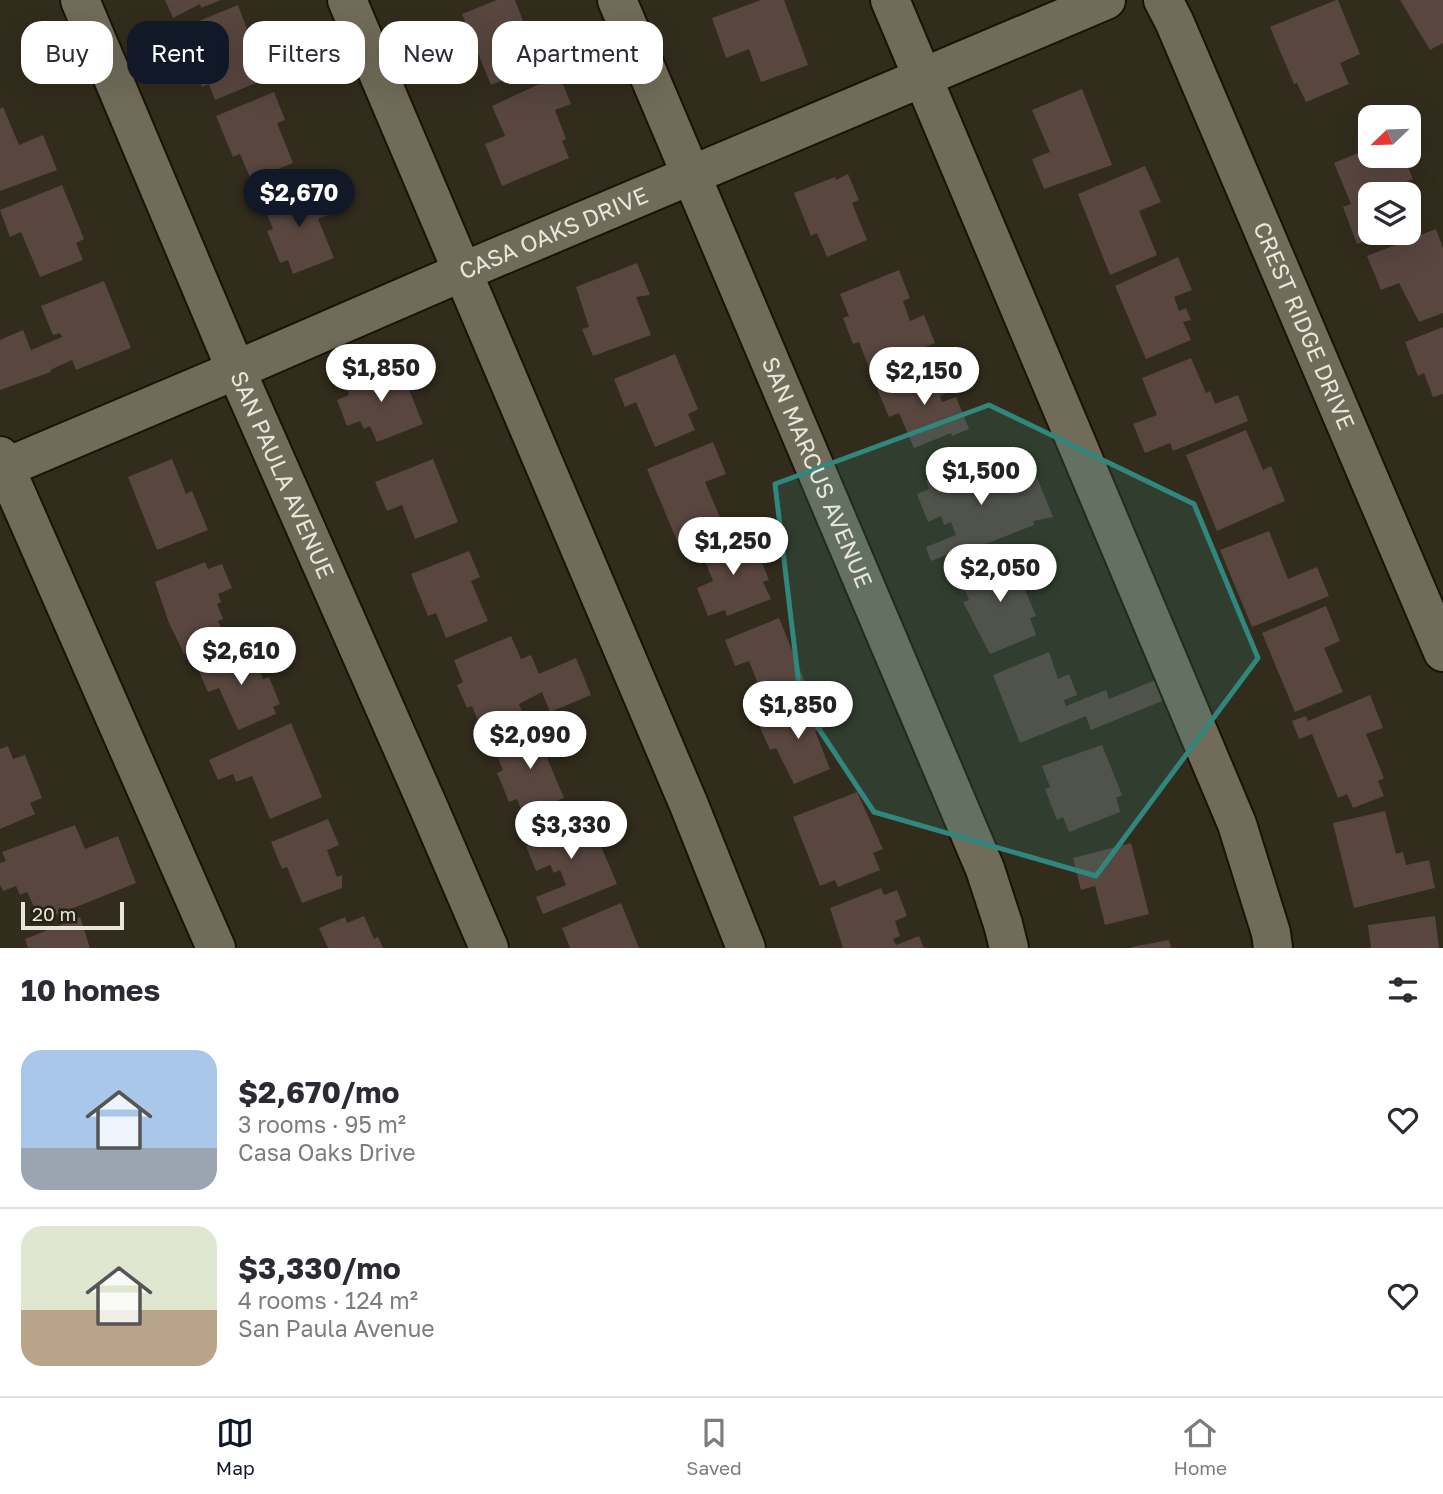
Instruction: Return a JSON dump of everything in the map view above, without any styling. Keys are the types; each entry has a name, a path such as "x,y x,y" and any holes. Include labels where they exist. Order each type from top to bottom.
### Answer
{"street":[{"name":"SAN PAULA AVENUE","path":"80,0 236,370 489,948"},
{"path":"347,0 689,805 746,948"},
{"name":"SAN MARCUS AVENUE","path":"617,0 985,869 1009,948"},
{"path":"890,0 1237,824 1271,933 1273,948"},
{"name":"CASA OAKS DRIVE","path":"2,464 236,370 1107,0"},
{"name":"CREST RIDGE DRIVE","path":"1163,0 1443,652"},
{"path":"2,464 216,948"}],"highlighted area":[{"path":"989,405 1194,504 1258,658 1096,876 874,812 801,702 775,484"}],"building":[{"path":"165,0 221,0 201,8 200,4 173,18"},
{"path":"497,0 515,0 523,21 492,21 493,84 491,85 478,53 478,21 465,21 462,14"},
{"path":"761,0 784,0 808,65 761,82 749,49 726,58 712,18"},
{"path":"1336,0 1360,54 1340,63 1349,84 1306,102 1297,83 1294,84 1270,27"},
{"path":"1400,0 1443,0 1443,43 1430,50"},
{"path":"238,5 244,21 243,84 254,84 215,100 209,84 229,84 229,21 199,21"},
{"path":"540,84 563,84 571,104 555,110 566,139 562,141 569,158 502,186 485,144 505,136 492,106"},
{"path":"1082,89 1112,165 1044,189 1032,159 1050,152 1032,110"},
{"path":"274,92 285,120 277,123 293,163 251,180 240,154 233,157 216,116"},
{"path":"3,107 19,145 43,135 57,170 0,191 0,109"},
{"path":"1358,153 1358,168 1408,168 1413,179 1406,182 1358,182 1357,244 1343,207 1351,204 1334,163"},
{"path":"1145,166 1161,202 1139,211 1157,255 1110,275 1078,194"},
{"path":"848,174 859,200 852,203 867,240 827,257 817,233 811,236 794,193"},
{"path":"62,185 84,239 76,243 83,260 40,277 21,232 10,237 0,210"},
{"path":"307,187 310,195 322,191 331,214 318,219 334,258 293,274 288,260 280,263 267,231 273,229 263,204"},
{"path":"1436,229 1443,248 1443,313 1419,322 1399,283 1381,290 1367,256 1395,245 1421,245 1421,235"},
{"path":"1178,257 1192,290 1174,297 1179,311 1186,308 1191,320 1183,322 1191,340 1146,359 1115,286"},
{"path":"637,263 650,295 636,297 651,335 593,356 582,329 589,327 576,287"},
{"path":"899,270 910,298 903,301 910,321 924,315 935,343 870,370 859,342 853,344 843,318 849,316 840,294"},
{"path":"104,281 131,348 76,370 72,360 50,370 51,372 0,390 0,340 23,330 31,350 62,337 60,333 53,335 41,306"},
{"path":"1443,327 1443,394 1433,397 1424,373 1418,376 1405,342"},
{"path":"675,354 698,409 688,414 695,430 655,447 636,402 625,407 614,379"},
{"path":"1191,358 1206,393 1210,391 1215,404 1238,395 1248,421 1173,451 1170,443 1145,453 1133,424 1157,415 1142,378"},
{"path":"399,365 423,424 377,442 370,426 364,429 360,421 347,426 337,400 349,395 346,386"},
{"path":"935,365 947,393 940,396 942,402 956,397 969,429 914,448 899,413 889,417 877,389"},
{"path":"1246,430 1263,470 1271,466 1285,501 1217,531 1186,455"},
{"path":"713,442 726,474 705,482 722,522 677,541 647,469"},
{"path":"172,459 186,494 192,491 208,530 157,550 128,477"},
{"path":"433,459 458,522 415,539 402,505 387,511 375,482"},
{"path":"980,459 992,488 1033,468 1053,517 1033,521 1034,525 968,551 966,547 931,561 926,547 956,535 951,522 944,525 941,516 928,522 917,494 929,489 926,481"},
{"path":"742,531 755,562 761,560 769,580 763,582 771,599 727,616 725,610 708,616 697,588 713,581 700,549"},
{"path":"1269,531 1288,579 1317,567 1329,596 1252,627 1220,550"},
{"path":"469,551 480,577 471,581 488,621 446,638 436,613 428,616 411,574"},
{"path":"1018,555 1029,582 1023,585 1036,616 1030,618 1036,635 990,654 963,602 969,600 960,579"},
{"path":"205,562 208,569 222,564 232,588 218,594 221,602 217,604 223,619 218,621 225,638 184,654 169,623 155,582"},
{"path":"1326,606 1340,641 1324,648 1343,692 1295,712 1262,633"},
{"path":"779,618 807,687 766,704 749,661 735,666 725,640"},
{"path":"511,636 521,659 531,655 539,674 576,658 591,695 550,712 542,692 519,704 525,719 484,735 472,706 467,708 457,685 463,682 454,660"},
{"path":"249,645 263,679 269,677 280,704 273,707 276,714 238,730 219,688 208,692 197,667"},
{"path":"1049,652 1058,679 1069,674 1077,695 1064,700 1066,706 1106,690 1109,699 1158,679 1167,699 1091,730 1086,716 1020,743 993,675"},
{"path":"1370,695 1383,728 1366,734 1384,778 1378,781 1384,796 1353,808 1347,794 1338,798 1312,734 1299,739 1292,721 1306,716 1308,721"},
{"path":"815,700 827,727 815,731 830,769 794,784 776,748 770,750 758,723"},
{"path":"291,723 322,797 270,819 252,776 236,782 233,774 218,780 209,760"},
{"path":"551,729 560,752 547,758 564,798 523,815 517,799 509,802 497,773 503,770 494,748"},
{"path":"1102,745 1122,795 1116,798 1120,812 1069,832 1063,817 1057,820 1045,789 1050,787 1042,766"},
{"path":"8,746 13,759 25,755 42,798 30,803 35,814 0,829 0,749"},
{"path":"857,792 883,849 873,853 880,870 838,887 835,880 820,886 793,817"},
{"path":"1385,811 1396,854 1403,852 1406,865 1429,860 1435,888 1354,908 1333,823"},
{"path":"587,813 617,884 543,914 536,897 566,885 560,870 554,873 550,865 536,871 526,846 531,844 527,836"},
{"path":"328,819 339,845 327,850 337,877 342,875 342,888 302,903 287,867 282,869 271,842"},
{"path":"75,825 85,849 118,836 136,883 41,921 27,892 20,895 16,886 3,891 0,885 0,863 6,861 2,852"},
{"path":"1131,843 1149,914 1105,925 1095,886 1081,890 1073,858"},
{"path":"881,888 884,895 897,890 907,916 895,921 900,936 893,939 896,945 919,936 924,948 843,948 830,908"},
{"path":"621,903 639,948 570,948 562,928"},
{"path":"364,916 374,939 378,937 383,948 328,948 319,928 345,917 347,923"},
{"path":"1435,916 1439,948 1371,948 1368,925"},
{"path":"80,917 90,948 28,948 25,939"},
{"path":"1169,940 1171,948 1132,948 1132,947"}]}
